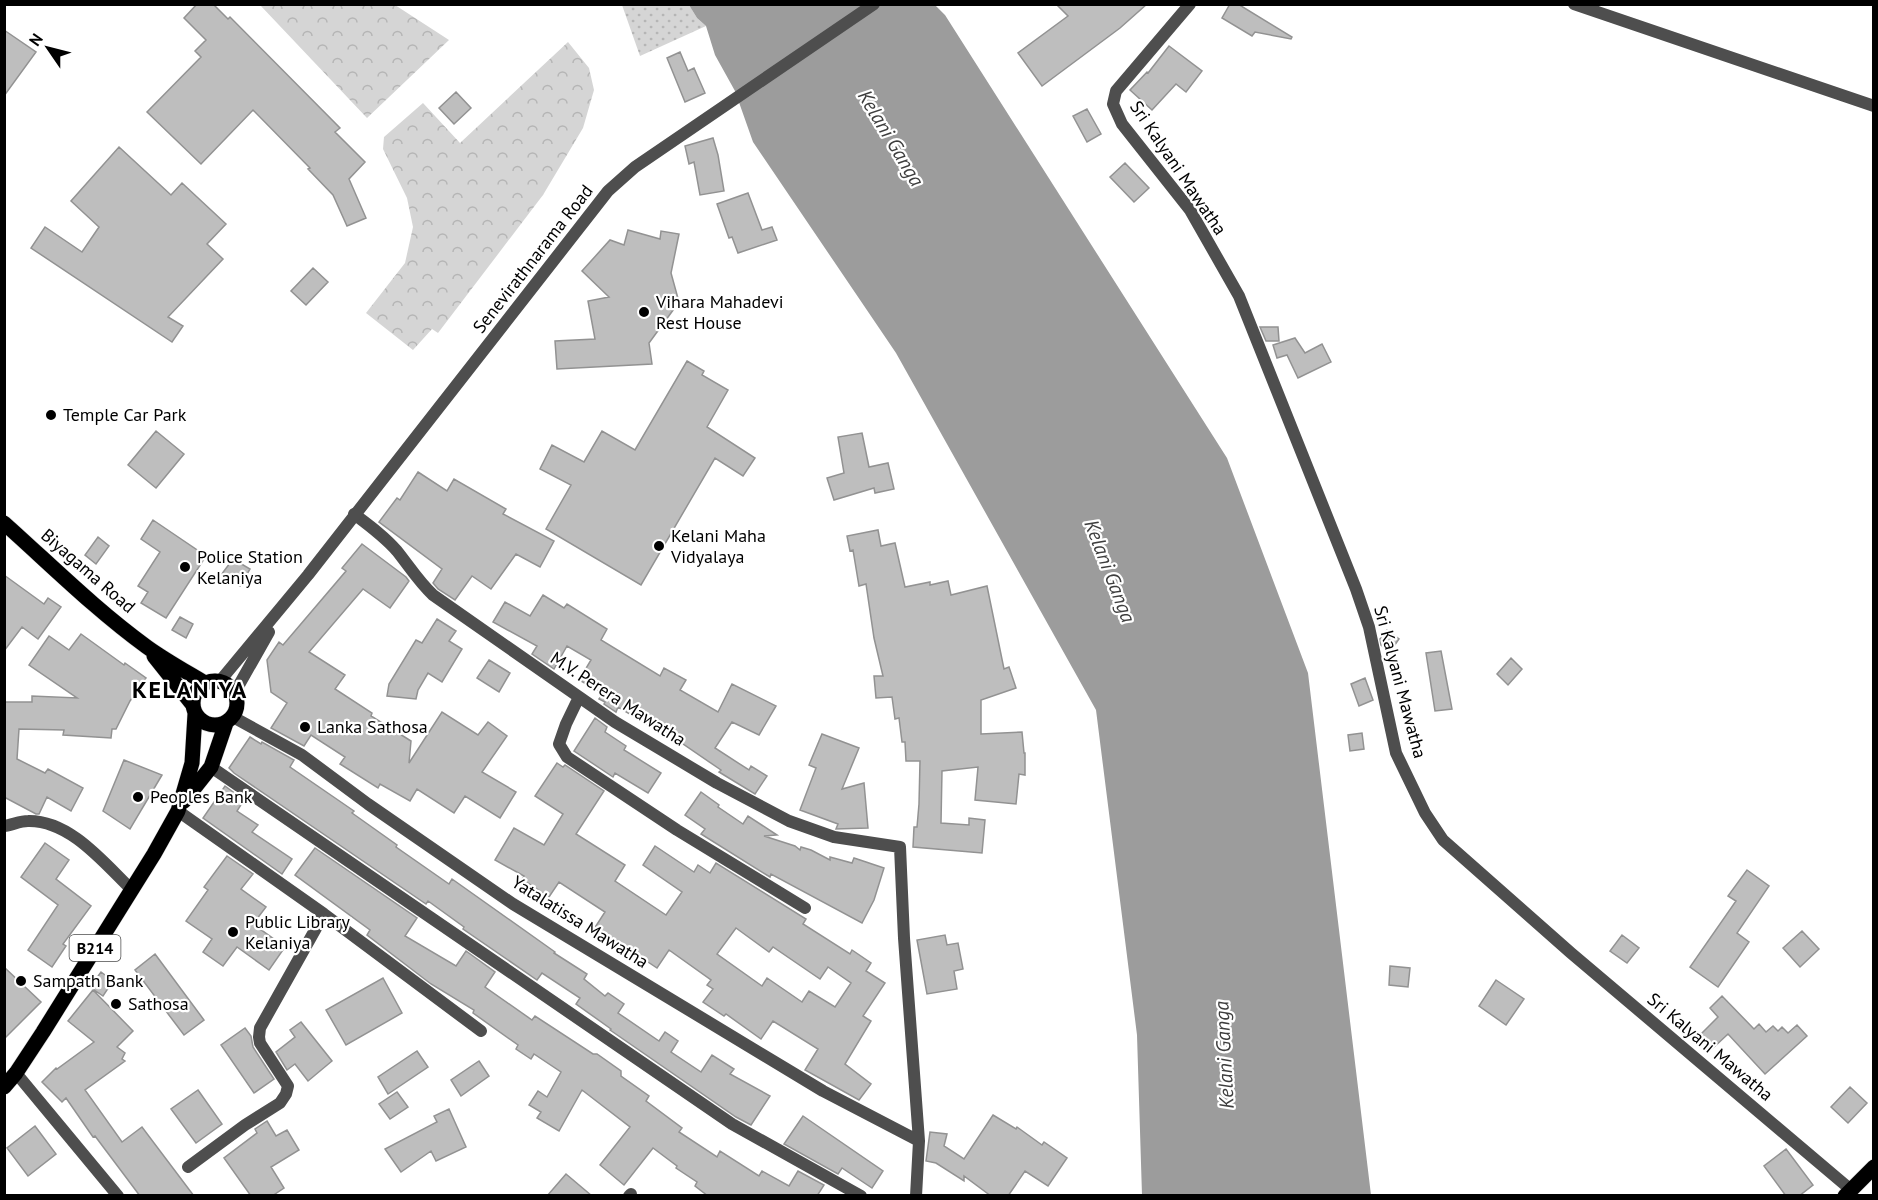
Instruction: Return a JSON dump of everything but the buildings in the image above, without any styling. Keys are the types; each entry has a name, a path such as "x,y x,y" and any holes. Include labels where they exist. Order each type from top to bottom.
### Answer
{"main road":[{"name":"Biyagama Road","path":"4,523 81,593 147,647 212,682"},
{"name":"Biyagama Road","path":"147,647 194,710"},
{"path":"212,682 229,686 235,692 238,701 236,711 230,720 219,726 201,721 194,710 194,696 198,689 212,682"},
{"name":"B214","path":"179,808 192,763 194,710"},
{"name":"B214","path":"4,1087 16,1073 132,890 179,808 211,768 230,720"},
{"path":"1847,1192 1874,1167"}],"street":[{"name":"Senevirathnarama Road","path":"212,682 284,604 608,191 635,167 874,4"},
{"name":"Sri Kalyani Mawatha","path":"1190,4 1116,91 1113,104 1122,124 1190,210 1239,296 1359,598 1369,627 1396,753 1425,813 1443,840 1485,878 1847,1192"},
{"path":"1574,4 1874,105"},
{"name":"M.V. Perera Mawatha","path":"354,514 382,536 433,595 615,722 717,783 789,821 834,837 900,847 904,938 920,1141"},
{"name":"Senevirathnarama Road","path":"235,692 284,604"},
{"path":"579,697 559,744 567,757 677,830 805,908"},
{"name":"Yatalatissa Mawatha","path":"230,720 302,755 368,804 513,904 823,1091 920,1141"},
{"path":"211,768 732,1124 861,1196"},
{"path":"179,808 481,1031"},
{"path":"4,826 27,821 49,824 79,839 132,890"},
{"path":"188,1167 245,1125 280,1103 286,1094 288,1086 260,1043 260,1028 324,914"},
{"path":"16,1073 118,1196"},
{"path":"916,1196 920,1141"}],"green space":[{"path":"260,5 395,5 449,40 367,118"},
{"path":"622,5 689,5 697,18 706,26 640,56"},
{"path":"568,42 589,68 594,90 583,128 543,195 438,333 432,329 413,350 366,313 405,263 413,227 407,198 383,149 384,137 423,103 460,143"}],"water":[{"name":"Kelani Ganga","path":"689,5 935,5 945,15 1227,458 1308,673 1371,1195 1142,1195 1137,1035 1096,710 896,353 753,142 735,91 715,55 706,26 697,18"}],"place":[{"name":"Vihara Mahadevi Rest House","path":"644,312"},
{"name":"Temple Car Park","path":"51,415"},
{"name":"Kelani Maha Vidyalaya","path":"659,546"},
{"name":"Police Station Kelaniya","path":"185,567"},
{"name":"Lanka Sathosa","path":"305,727"},
{"name":"Peoples Bank","path":"138,797"},
{"name":"Public Library Kelaniya","path":"233,932"},
{"name":"Sampath Bank","path":"21,981"},
{"name":"Sathosa","path":"116,1004"}],"district":[{"name":"KELANIYA","path":"190,690"}]}
